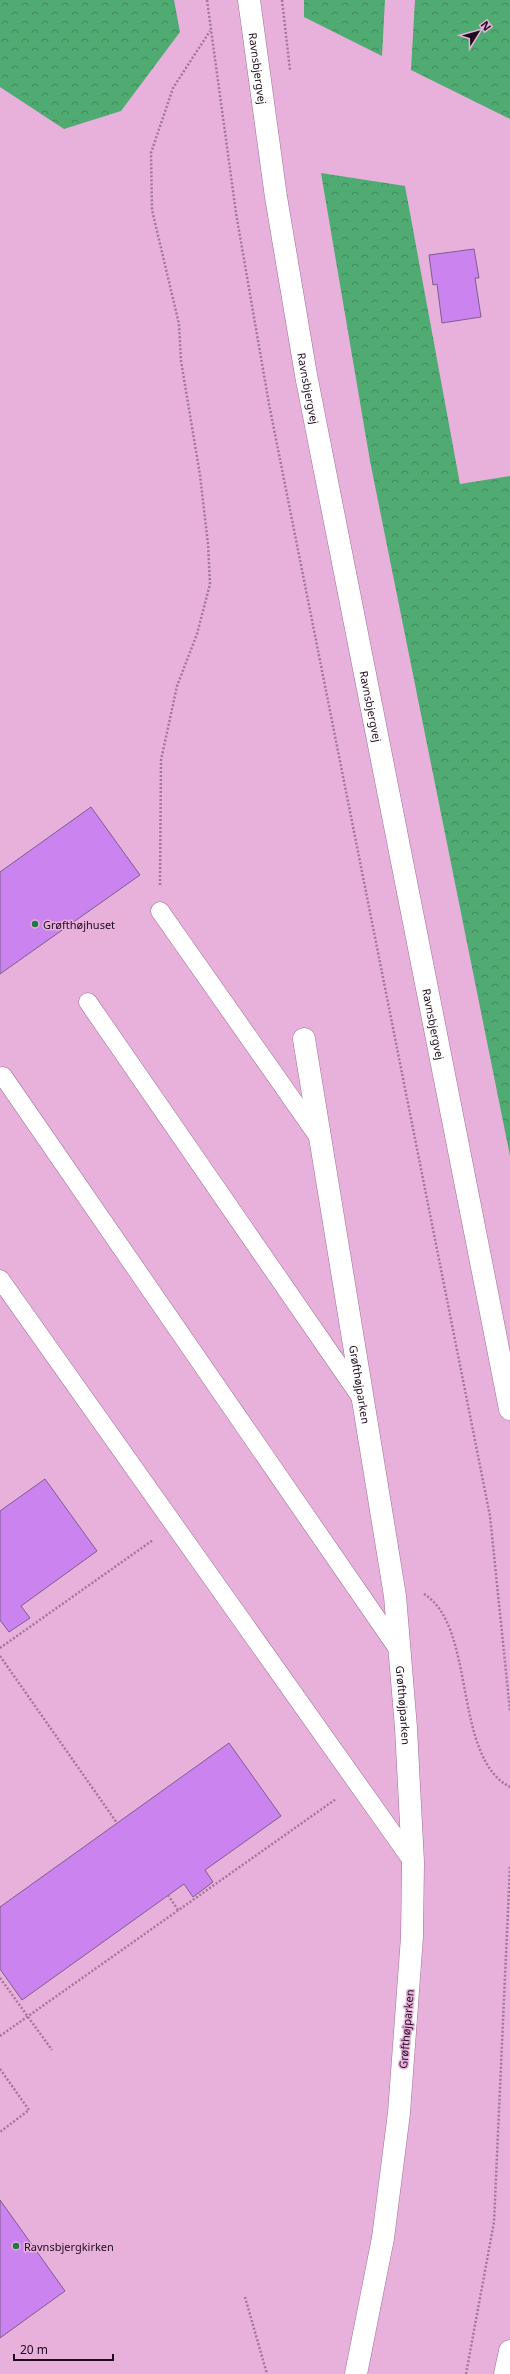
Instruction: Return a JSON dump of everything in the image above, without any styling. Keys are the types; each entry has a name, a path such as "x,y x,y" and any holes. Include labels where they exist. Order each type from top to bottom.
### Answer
{"street":[{"name":"Ravnsbjergvej","path":"249,0 276,197 306,375 510,1409"},
{"name":"Grøfthøjparken","path":"304,1039 323,1143 396,1596 413,1862 412,1937 399,2112 384,2238 356,2374"},
{"path":"505,2374 510,2351"}],"lane":[{"path":"160,911 323,1143"},
{"path":"88,1002 365,1402"},
{"path":"2,1076 400,1652"},
{"path":"0,1279 413,1862"}],"path":[{"path":"207,0 210,31 236,213 270,411 490,1516 510,1710"},
{"path":"160,911 161,760 177,686 197,634 210,584 208,544 200,475 181,361 179,324 152,210 151,153 172,88 210,31"},
{"path":"0,1648 174,1525"},
{"path":"396,1596 425,1594 438,1606 450,1626 477,1742 489,1768 501,1783 510,1788"},
{"path":"0,1656 117,1823"},
{"path":"0,2036 357,1784"},
{"path":"466,2374 494,2222 510,1865"},
{"path":"168,1895 178,1910"},
{"path":"0,1978 52,2050"},
{"path":"0,2069 29,2110 0,2132"},
{"path":"245,2297 267,2374"}],"green space":[{"path":"0,0 174,0 180,32 121,111 64,129 0,87"},
{"path":"304,0 385,0 382,56 304,17"},
{"path":"415,0 510,0 510,119 411,70"},
{"path":"321,173 405,186 460,484 510,476 510,1156 370,461"}],"building":[{"path":"474,249 479,278 475,278 481,317 442,323 437,284 433,285 429,255"},
{"name":"Grøfthøjhuset","path":"91,807 140,875 0,974 0,872"},
{"path":"45,1479 97,1551 21,1606 30,1618 9,1632 0,1620 0,1511"},
{"path":"229,1743 281,1816 205,1870 213,1882 193,1897 184,1884 22,2000 0,1969 0,1907"},
{"name":"Ravnsbjergkirken","path":"0,2200 65,2291 0,2338"}],"place":[{"name":"Grøfthøjhuset","path":"35,924"},
{"name":"Ravnsbjergkirken","path":"16,2246"}]}
